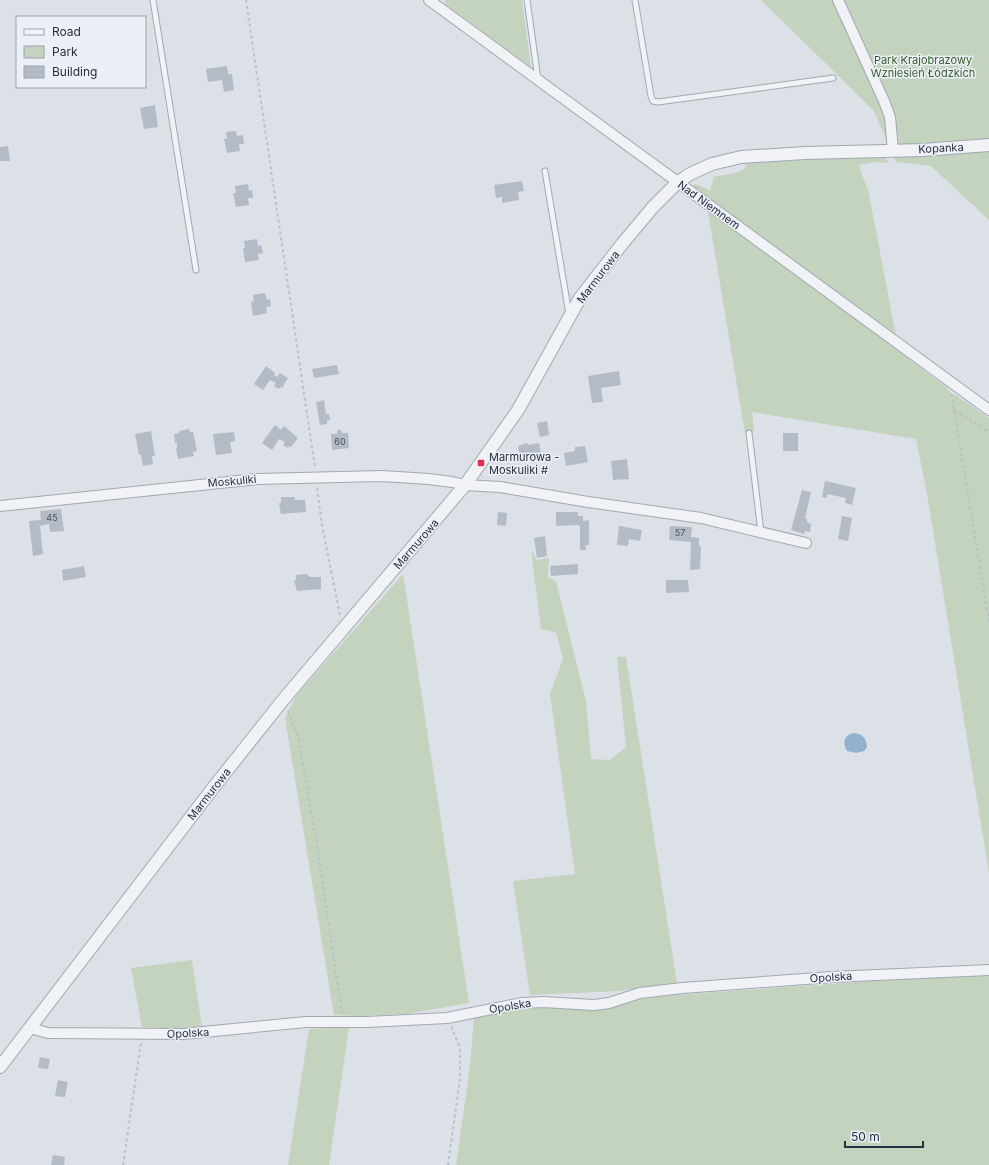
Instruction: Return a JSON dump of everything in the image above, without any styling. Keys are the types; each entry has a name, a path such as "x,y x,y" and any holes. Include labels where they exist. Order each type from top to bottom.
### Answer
{"street":[{"name":"Nad Niemnem","path":"429,0 989,410"},
{"path":"838,0 886,106 890,117 893,151"},
{"name":"Kopanka","path":"893,151 989,145"},
{"name":"Marmurowa","path":"0,1068 4,1054 30,1028 282,700 465,485 518,410 580,298 653,207 678,182 690,174 712,164 741,157 805,153 893,151"},
{"name":"Moskuliki","path":"0,506 257,479 382,476 429,479 465,485 500,487 588,502 701,518 806,543"},
{"name":"Opolska","path":"30,1028 48,1033 183,1034 306,1022 447,1018 522,1003 543,1002 594,1005 609,1003 640,993 682,988 832,977 989,970"}],"lane":[{"path":"153,0 196,270"},
{"path":"527,0 538,80"},
{"path":"636,0 653,101 658,102 833,78"},
{"path":"544,171 570,317"},
{"path":"749,433 761,532"}],"path":[{"path":"246,0 322,525 343,628"},
{"path":"950,393 989,622"},
{"path":"954,410 989,432"},
{"path":"282,700 288,710 298,736 317,846 344,1022"},
{"path":"447,1018 460,1048 460,1078 448,1165"},
{"path":"123,1165 142,1034"}],"green space":[{"path":"445,0 522,0 531,67 445,4"},
{"name":"Park Krajobrazowy Wzniesień Łódzkich","path":"761,0 989,0 989,220 931,166 896,162 874,111"},
{"path":"884,155 889,163 874,162 859,165 868,189 896,336 692,187 695,184 710,190 714,177 739,172 745,169 747,162"},
{"path":"708,211 900,348 902,354 946,387 951,393 989,418 989,873 927,494 916,439 752,412 754,432 745,433"},
{"path":"531,550 537,560 549,558 548,577 556,581 586,701 591,759 610,760 626,747 617,657 626,657 677,983 620,991 530,995 513,881 575,874 550,694 563,659 556,632 541,629"},
{"path":"403,574 469,1003 406,1014 360,1016 334,1015 285,718 296,696"},
{"path":"192,960 202,1028 171,1029 142,1027 131,968"},
{"path":"989,974 989,1165 456,1165 470,1066 474,1017 522,1009 555,1007 608,1007 647,997"},
{"path":"349,1027 329,1165 288,1165 309,1029"}],"water":[{"path":"853,733 861,735 865,739 867,747 864,751 856,753 847,751 844,742 848,736"}],"building":[{"path":"227,66 228,74 232,74 234,90 224,92 222,80 208,82 206,69"},
{"path":"155,105 158,127 144,129 140,108"},
{"path":"236,131 237,136 243,135 244,144 239,144 240,151 227,153 224,139 227,139 226,132"},
{"path":"8,146 10,161 0,161 0,147"},
{"path":"522,181 524,191 518,192 519,200 502,203 502,197 496,198 494,185"},
{"path":"248,184 249,191 252,190 253,198 248,198 249,205 236,207 233,193 236,193 235,186"},
{"path":"257,239 258,246 261,245 263,253 258,254 259,260 245,262 243,248 245,248 244,241"},
{"path":"265,293 267,300 270,299 271,306 266,307 267,313 253,316 251,302 254,301 253,295"},
{"path":"337,365 339,374 314,378 312,369"},
{"path":"266,366 275,373 274,375 277,377 280,373 288,378 282,388 280,387 279,389 274,386 276,383 270,380 263,390 254,384"},
{"path":"619,371 621,385 601,388 603,402 592,403 588,376"},
{"path":"324,400 326,414 329,414 330,420 327,421 327,424 320,425 316,402"},
{"path":"547,421 549,435 540,437 537,423"},
{"path":"275,425 281,430 284,426 298,438 291,447 289,446 288,448 283,445 285,442 279,439 272,450 262,443"},
{"path":"189,429 190,432 193,432 197,451 193,452 194,456 178,459 176,448 177,443 175,443 174,434 179,433 179,431"},
{"path":"337,430 341,430 342,433 348,433 349,448 332,450 331,434 337,434"},
{"path":"151,431 155,456 152,456 153,464 143,466 141,455 139,455 135,434"},
{"path":"234,432 235,441 230,442 232,453 216,455 213,434"},
{"path":"783,433 798,433 798,451 783,451"},
{"path":"527,443 528,445 539,443 541,455 527,460 527,458 520,459 518,446"},
{"path":"585,446 588,462 566,466 564,453 575,451 575,447"},
{"path":"627,459 629,479 613,480 611,461"},
{"path":"825,481 856,488 852,505 845,503 846,498 827,494 827,498 822,497"},
{"path":"802,490 811,492 805,518 807,519 807,522 811,524 810,532 805,531 804,534 791,530"},
{"path":"281,497 295,497 295,500 305,500 306,512 281,514 279,503 281,503"},
{"path":"61,509 64,531 50,532 49,524 40,526 43,554 33,556 29,521 41,520 40,511"},
{"path":"498,512 507,513 506,526 497,525"},
{"path":"556,512 578,512 578,516 583,516 583,521 589,520 589,545 586,545 586,550 580,550 579,525 556,526"},
{"path":"842,516 852,518 848,541 838,539"},
{"path":"619,526 642,530 640,541 629,539 628,546 617,545"},
{"path":"670,526 692,527 691,537 699,538 699,546 701,546 700,569 690,570 691,542 669,540"},
{"path":"545,536 547,556 537,558 534,538"},
{"path":"578,564 578,574 551,576 550,566"},
{"path":"84,566 86,577 63,581 62,570"},
{"path":"307,574 310,577 321,577 321,589 297,591 294,580 296,580 296,575"},
{"path":"666,580 688,580 689,592 666,593"},
{"path":"40,1057 50,1059 48,1069 38,1068"},
{"path":"58,1080 68,1082 65,1097 55,1096"},
{"path":"53,1155 65,1157 64,1165 51,1165"}],"place":[{"name":"Marmurowa - Moskuliki #","path":"481,463"}]}
